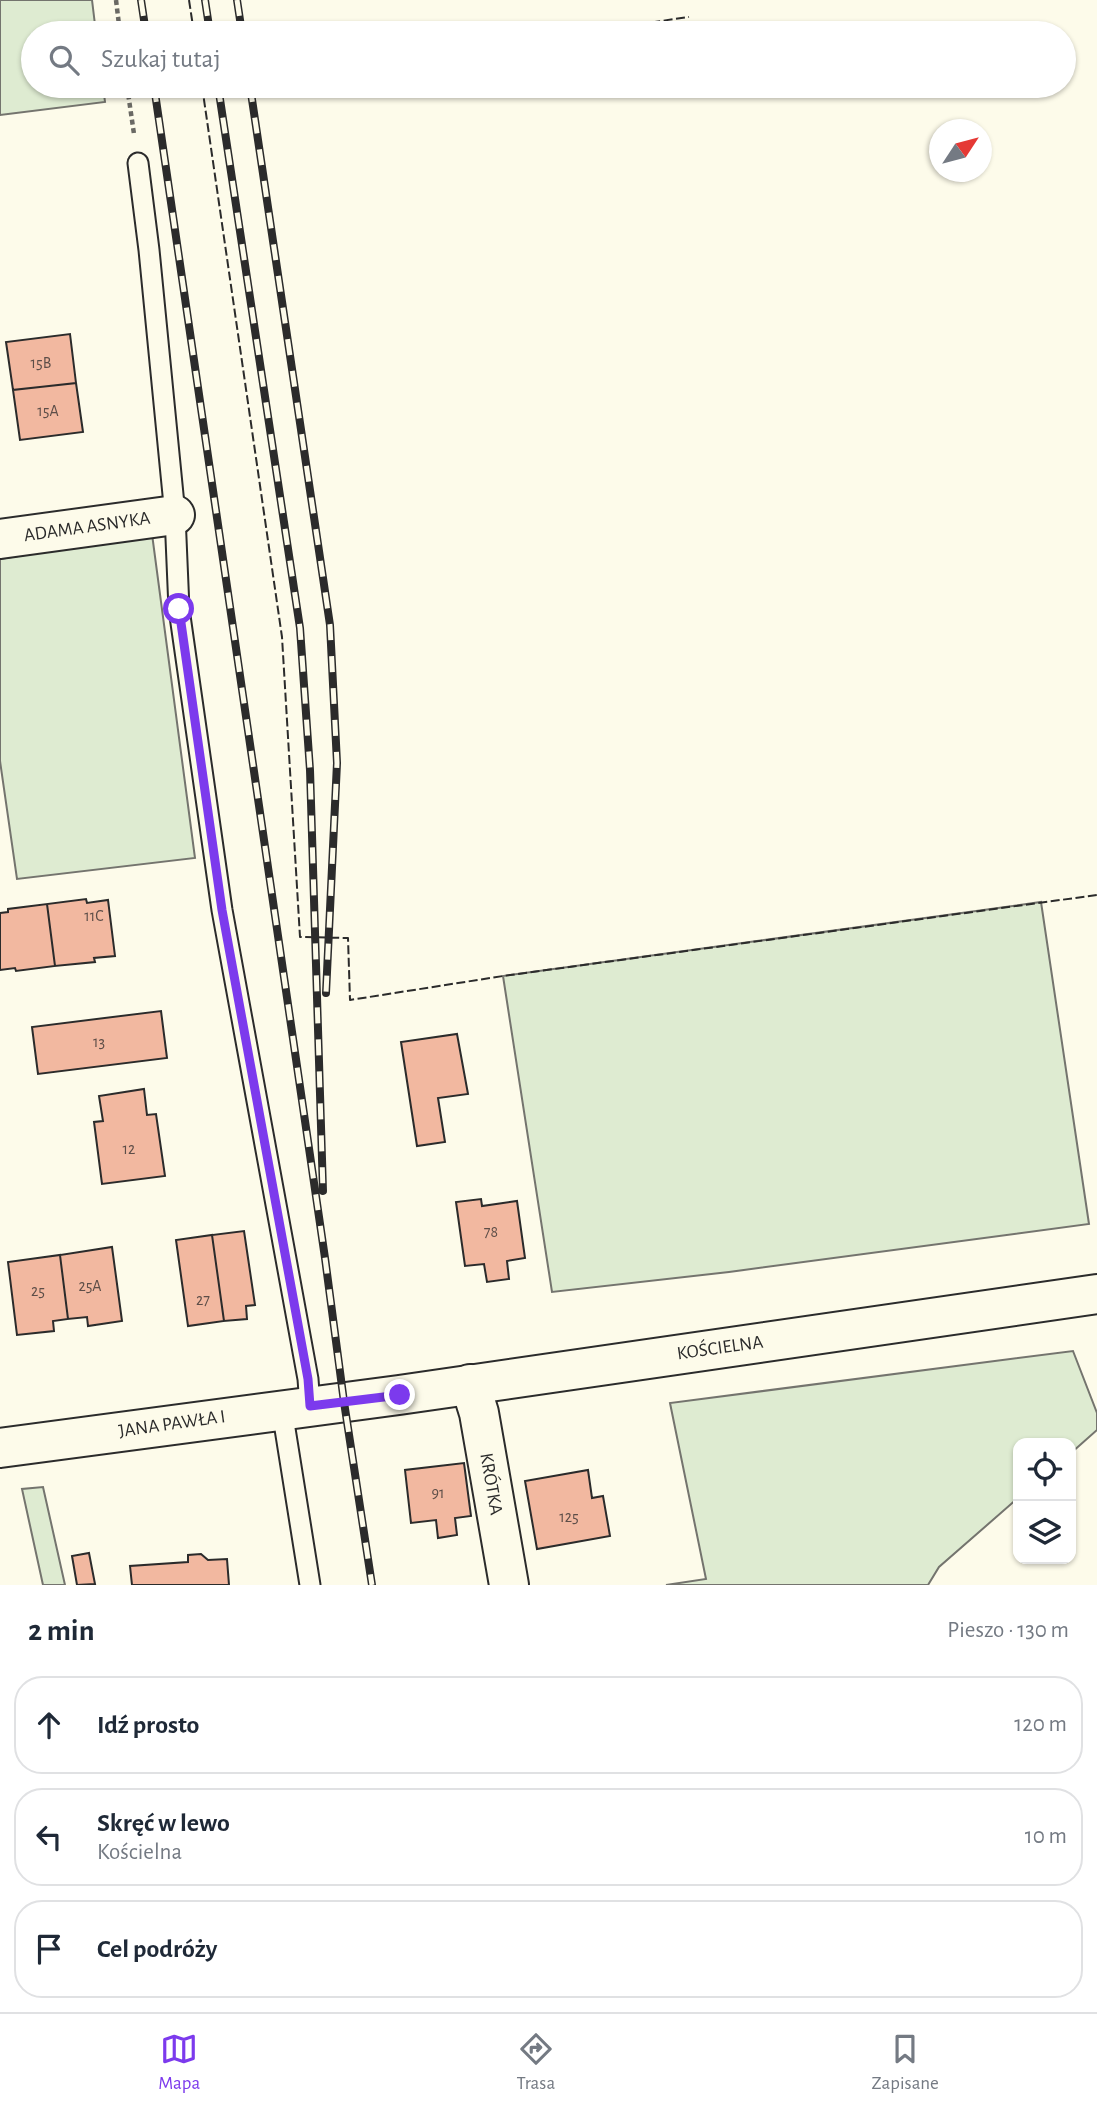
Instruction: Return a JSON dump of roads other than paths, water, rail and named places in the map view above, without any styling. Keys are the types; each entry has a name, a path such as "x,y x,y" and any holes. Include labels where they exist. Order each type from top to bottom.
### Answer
{"street":[{"name":"ADAMA ASNYKA","path":"0,539 175,515"},
{"name":"KOŚCIELNA","path":"312,1406 1097,1294"},
{"name":"KRÓTKA","path":"470,1384 479,1413 509,1585"},
{"name":"JANA PAWŁA I","path":"0,1448 312,1406"}],"lane":[{"path":"138,163 175,515 179,609 222,910 312,1406 310,1585"}],"railway":[{"path":"141,0 144,21"},
{"path":"205,0 208,21"},
{"path":"237,0 240,21"},
{"path":"156,98 372,1585"},
{"path":"220,98 300,628 310,770 323,1191"},
{"path":"252,98 330,625 337,763 326,993"}]}
